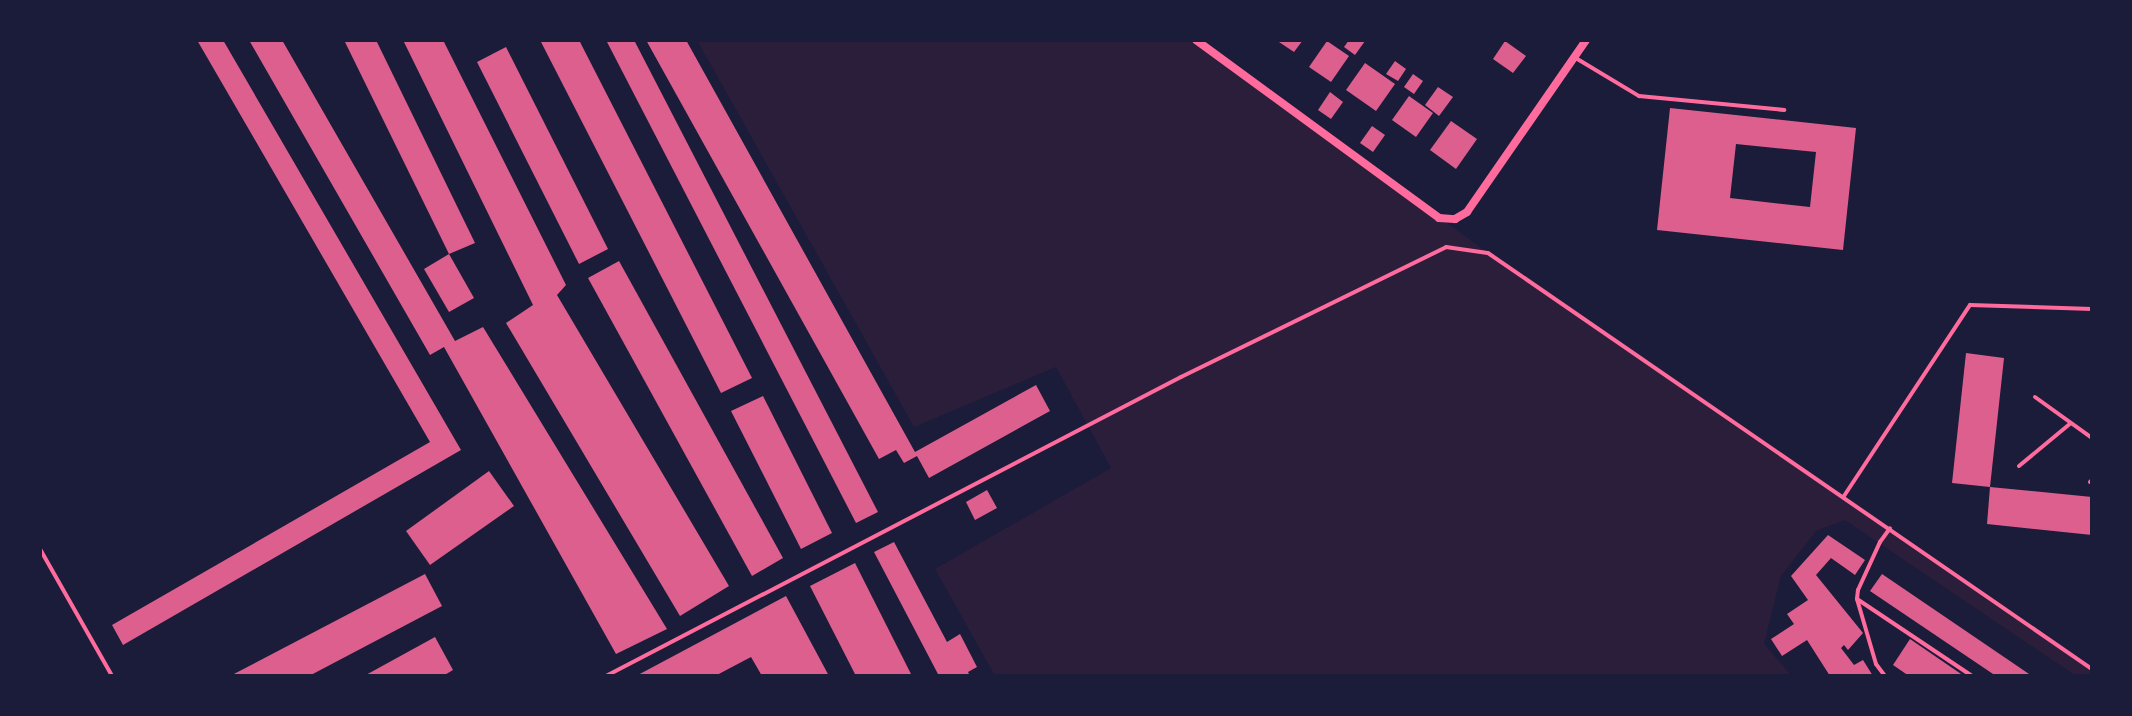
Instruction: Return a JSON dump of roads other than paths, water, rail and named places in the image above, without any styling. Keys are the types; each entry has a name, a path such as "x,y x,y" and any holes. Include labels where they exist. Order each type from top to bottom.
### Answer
{"street":[{"path":"1196,40 1439,218 1455,219 1467,212 1586,40"}],"lane":[{"path":"1574,57 1639,96 1784,110"},
{"path":"606,676 1168,384 1446,247 1488,253 2092,669"},
{"path":"1844,496 1970,305 2092,309"},
{"path":"2035,397 2092,438"},
{"path":"2019,466 2071,423"},
{"path":"1885,676 1876,664 1857,599 1874,554 1890,528"},
{"path":"40,549 112,676"},
{"path":"1857,599 1972,676"}]}
